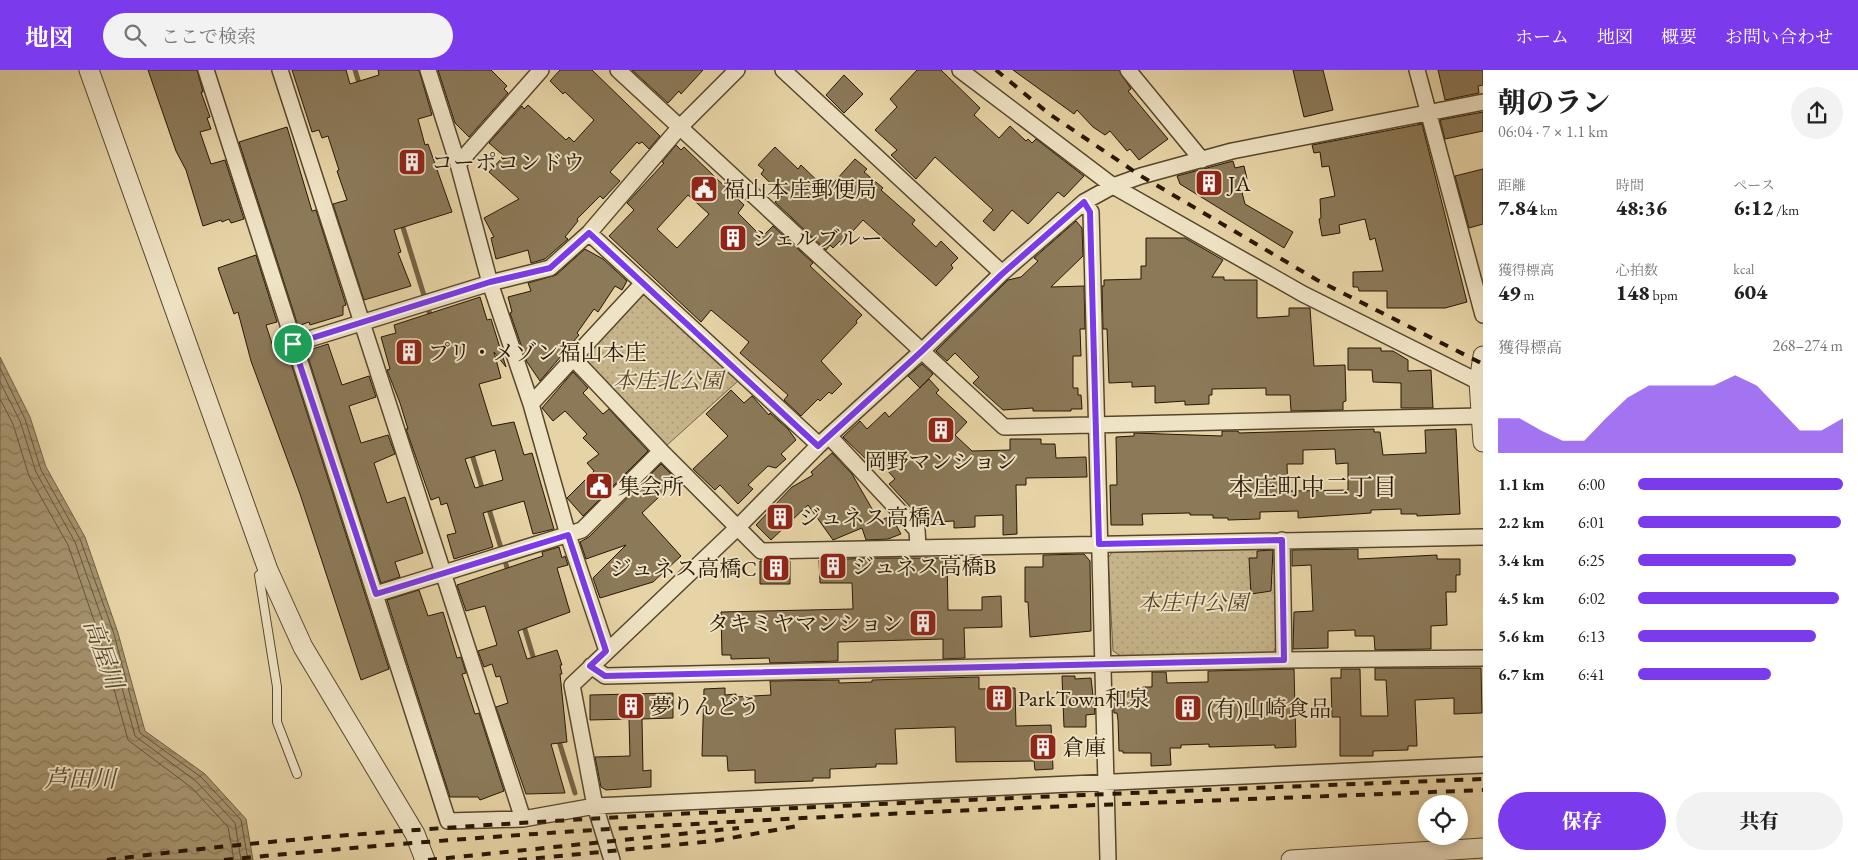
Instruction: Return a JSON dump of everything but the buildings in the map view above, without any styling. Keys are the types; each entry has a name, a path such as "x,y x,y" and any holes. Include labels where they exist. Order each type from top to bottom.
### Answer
{"street":[{"path":"89,70 268,570 303,647 415,834 425,860"},
{"path":"206,70 448,821 523,819 595,806 1483,765"},
{"path":"280,70 523,819"},
{"path":"428,70 458,164 490,282 531,404 568,535 606,651"},
{"path":"458,164 541,70"},
{"path":"618,70 678,128 1004,427 1480,416"},
{"path":"293,344 361,321 490,282 550,268 589,233 678,128 737,70"},
{"path":"783,70 1002,274"},
{"path":"960,70 1113,186 1303,294 1481,383"},
{"path":"1128,70 1202,160"},
{"path":"1417,70 1483,315"},
{"path":"612,860 595,806 572,686 590,666 737,528 824,441 1002,274 1084,202 1113,186 1232,151 1428,111 1483,102"},
{"path":"1084,202 1090,212 1102,664 1108,781 1108,860"},
{"path":"589,233 643,283 824,441 917,530 918,547"},
{"path":"531,404 643,283"},
{"path":"1483,356 1480,416 1483,442"},
{"path":"573,358 661,451 761,551 1483,537"},
{"path":"376,594 582,530 661,451"},
{"path":"1282,540 1284,660"},
{"path":"590,666 605,676 1284,660 1483,658"},
{"path":"1290,860 1396,856 1483,848"}],"lane":[{"path":"268,570 259,575 277,687 278,722 297,774"}],"green space":[{"name":"本庄北公園","path":"647,295 738,381 666,446 579,358 638,296"},
{"name":"本庄中公園","path":"1275,549 1278,643 1272,654 1121,656 1113,651 1108,558 1113,551"}],"water":[{"name":"芦田川","path":"0,357 30,417 46,467 85,537 118,633 145,731 205,774 246,819 253,860 0,860"}],"waterway":[{"path":"355,70 360,86"},
{"path":"401,221 431,318"},
{"path":"471,451 483,491"},
{"path":"488,506 509,574"},
{"path":"523,623 535,663"},
{"path":"558,738 575,793"}],"railway":[{"path":"996,70 1048,113 1141,176 1317,280 1483,364"},
{"path":"107,860 334,836 563,820 1195,790 1483,779"},
{"path":"224,860 381,846 695,824 1483,790"},
{"path":"518,860 714,841 803,825"},
{"path":"428,860 739,828"}],"place":[{"name":"コーポコンドウ","path":"412,162"},
{"name":"JA","path":"1209,183"},
{"name":"福山本庄郵便局","path":"704,189"},
{"name":"シェルブルー","path":"733,238"},
{"name":"プリ・メゾン福山本庄","path":"409,352"},
{"name":"岡野マンション","path":"941,430"},
{"name":"集会所","path":"599,486"},
{"name":"ジュネス高橋A","path":"780,517"},
{"name":"ジュネス高橋B","path":"833,566"},
{"name":"ジュネス高橋C","path":"776,568"},
{"name":"タキミヤマンション","path":"923,623"},
{"name":"ParkTown和泉","path":"999,698"},
{"name":"夢りんどう","path":"631,706"},
{"name":"(有)山崎食品","path":"1188,708"},
{"name":"倉庫","path":"1043,747"}],"district":[{"name":"本庄町中二丁目","path":"1313,486"}],"route":[{"path":"1084,202 1090,212 1099,544 1282,540 1284,660 605,676 590,666 606,651 568,535 376,594 293,344 361,321 490,282 550,268 589,233 728,360 818,446 922,351 1002,274 1084,202"}],"water label":[{"name":"高屋川","path":"104,654"}]}
